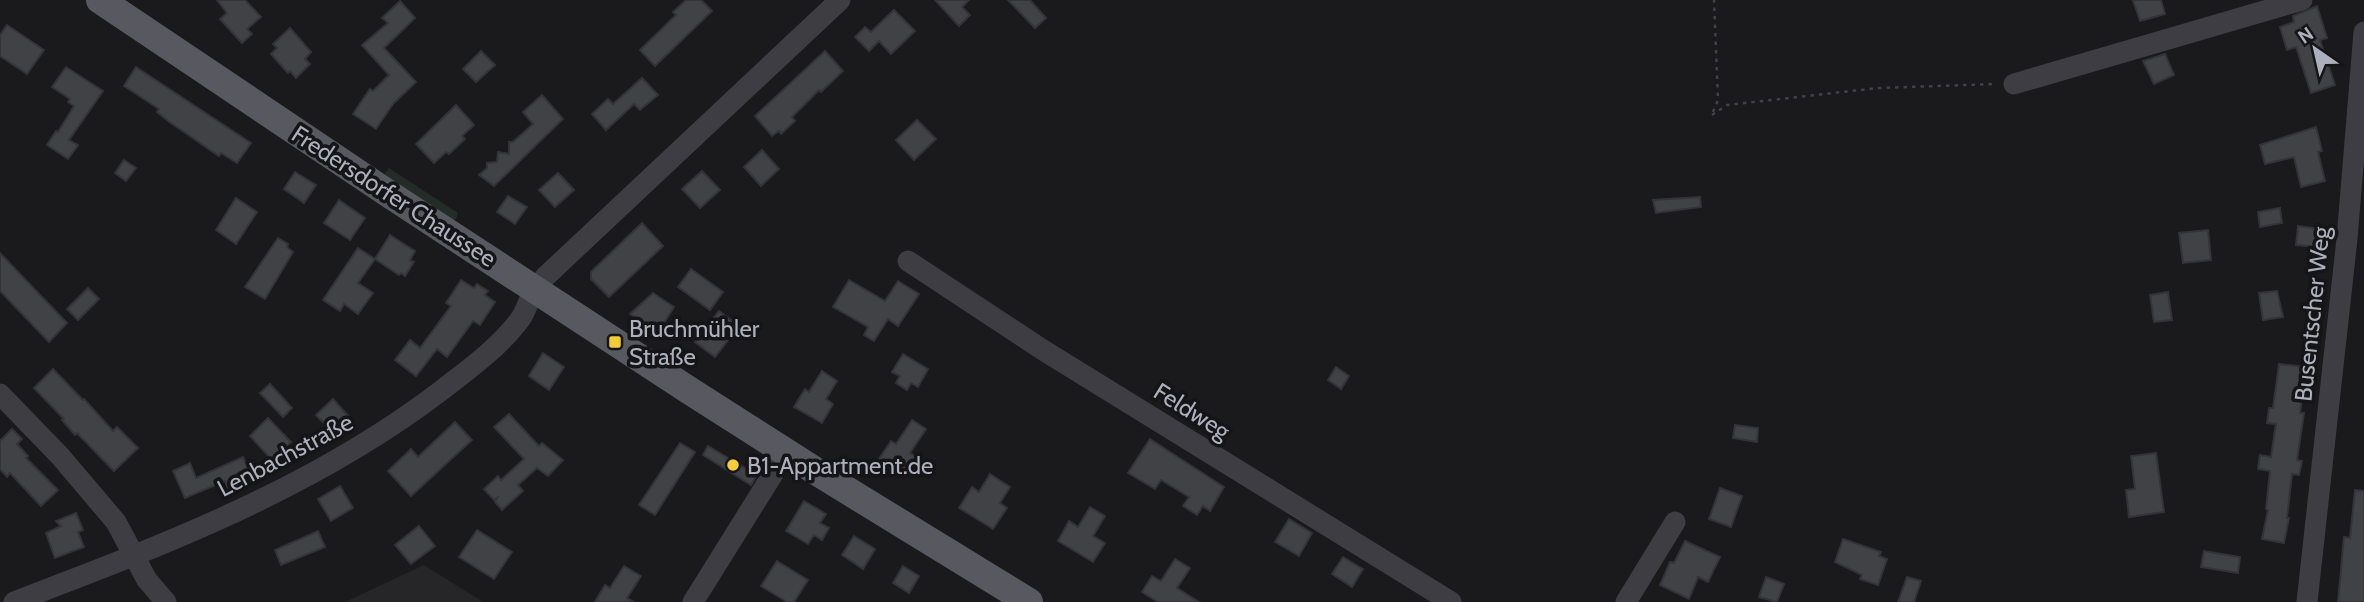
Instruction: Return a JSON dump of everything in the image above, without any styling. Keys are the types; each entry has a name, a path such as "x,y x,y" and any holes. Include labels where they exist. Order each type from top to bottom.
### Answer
{"main road":[{"name":"Fredersdorfer Chaussee","path":"102,0 388,194 688,390 1029,602"}],"street":[{"path":"536,290 545,277 840,0"},
{"path":"2014,84 2302,0"},
{"name":"Busentscher Weg","path":"2307,602 2347,239 2364,32"},
{"name":"Feldweg","path":"908,261 1043,350 1451,602"},
{"name":"Lenbachstraße","path":"14,602 135,556 243,510 323,468 396,423 471,367 521,318 536,290"},
{"path":"0,394 60,456 116,522 147,580 166,602"},
{"path":"693,602 786,453"},
{"path":"1626,602 1675,522"}],"path":[{"path":"1714,0 1717,100 1712,115 1727,105 1878,88 2014,84"}],"shaded area":[{"path":"389,168 458,213 456,219 450,222 386,180 385,173"},
{"path":"424,565 483,602 345,602"}],"building":[{"path":"217,0 245,0 261,17 247,29 252,34 242,43 220,19 227,13"},
{"path":"686,0 701,0 712,11 655,66 640,50 676,15 673,12"},
{"path":"935,0 969,0 962,7 970,15 959,26"},
{"path":"1008,0 1030,0 1046,18 1035,28"},
{"path":"2133,0 2161,0 2165,14 2140,21"},
{"path":"400,1 415,18 384,48 416,82 393,104 376,129 353,114 370,89 373,91 389,75 362,45 388,23 382,18"},
{"path":"2317,6 2327,38 2320,40 2335,85 2311,93 2296,47 2287,50 2280,27 2294,22 2293,16"},
{"path":"894,10 915,31 891,54 879,41 869,51 855,37 865,27 871,32"},
{"path":"7,25 44,50 27,74 0,56 0,35"},
{"path":"290,28 311,52 305,59 310,64 296,78 271,54 277,48 273,44"},
{"path":"481,51 495,65 476,82 463,69"},
{"path":"825,51 843,71 792,117 795,121 781,134 779,131 772,136 755,116"},
{"path":"2165,54 2174,75 2154,84 2143,61"},
{"path":"66,67 103,91 69,140 78,145 68,159 47,145 74,106 68,102 70,99 52,87"},
{"path":"136,67 251,143 237,163 221,153 219,156 168,121 157,112 159,109 124,86"},
{"path":"642,78 658,95 640,110 634,104 606,130 592,114 608,99 613,104"},
{"path":"542,95 563,119 494,186 479,175 487,168 487,163 497,162 498,152 509,154 509,142 513,142 533,124 523,112"},
{"path":"456,105 474,125 462,136 465,139 434,163 416,144"},
{"path":"917,120 936,139 914,160 896,140"},
{"path":"2316,127 2322,151 2318,152 2325,181 2301,187 2294,157 2265,164 2260,145"},
{"path":"762,150 779,169 761,186 744,167"},
{"path":"124,160 136,168 126,181 115,173"},
{"path":"702,171 720,190 700,208 682,189"},
{"path":"295,172 316,185 304,203 284,189"},
{"path":"558,173 574,190 555,207 539,190"},
{"path":"508,196 527,207 515,224 497,212"},
{"path":"1700,197 1701,207 1656,213 1653,200"},
{"path":"236,198 257,212 236,244 216,230"},
{"path":"339,200 365,218 350,240 324,223"},
{"path":"2280,208 2282,223 2260,227 2258,212"},
{"path":"642,223 663,246 609,297 591,279 591,272"},
{"path":"2298,226 2320,229 2317,247 2296,245"},
{"path":"2208,230 2211,260 2183,263 2179,233"},
{"path":"390,235 415,251 410,260 414,262 405,276 375,259"},
{"path":"278,238 288,244 287,247 293,252 265,299 245,287"},
{"path":"358,248 375,259 358,283 373,293 358,314 344,304 340,311 323,300"},
{"path":"0,253 67,323 49,342 0,291"},
{"path":"691,269 723,292 710,310 678,287"},
{"path":"461,280 474,288 477,284 488,291 485,295 495,302 480,325 473,321 447,357 437,349 416,376 395,360 410,340 420,348 451,306 446,303"},
{"path":"849,280 885,301 898,281 919,294 898,326 888,319 874,341 864,335 868,327 833,307"},
{"path":"88,288 99,299 78,320 67,309"},
{"path":"2277,291 2283,317 2263,320 2259,293"},
{"path":"2168,292 2172,320 2154,322 2150,295"},
{"path":"653,293 674,307 657,334 630,314"},
{"path":"719,311 739,326 715,357 695,342"},
{"path":"543,353 564,367 549,390 529,376"},
{"path":"903,354 928,369 918,387 911,383 907,390 896,383 900,376 892,372"},
{"path":"2279,364 2306,367 2300,413 2304,413 2297,460 2302,461 2299,475 2292,474 2284,543 2262,539 2268,510 2270,471 2258,469 2260,455 2271,457 2276,424 2267,423 2269,408 2273,408"},
{"path":"1336,367 1349,376 1341,389 1328,380"},
{"path":"53,369 113,431 117,427 138,448 114,471 77,433 75,435 62,420 64,419 34,388"},
{"path":"822,371 837,381 826,399 833,404 822,423 794,407 805,389 809,392"},
{"path":"270,384 292,408 283,417 260,393"},
{"path":"333,399 351,419 335,435 316,415"},
{"path":"509,414 539,446 542,443 563,460 548,476 537,468 518,485 523,491 502,510 495,502 497,498 494,500 484,489 498,476 501,480 524,459 494,427"},
{"path":"268,418 291,442 272,460 250,436"},
{"path":"912,420 926,429 910,453 917,458 906,476 879,459 891,441 896,444"},
{"path":"455,422 472,440 411,496 388,471 411,449 418,457"},
{"path":"1735,425 1758,428 1757,442 1733,438"},
{"path":"12,429 22,439 17,444 28,456 26,458 58,490 41,506 10,473 7,477 0,469 0,441"},
{"path":"1150,439 1224,487 1210,511 1203,506 1197,515 1183,506 1189,497 1161,480 1155,489 1128,473"},
{"path":"680,443 695,452 655,515 639,505"},
{"path":"708,446 757,475 751,485 703,455"},
{"path":"2156,453 2164,512 2129,517 2126,490 2135,489 2131,456"},
{"path":"243,457 253,480 229,491 225,481 185,498 173,471 190,463 196,478"},
{"path":"990,474 1010,487 1000,503 1007,508 993,529 959,508 972,487 979,492"},
{"path":"340,486 353,508 331,521 318,499"},
{"path":"1720,488 1742,496 1731,527 1709,519"},
{"path":"2355,490 2364,491 2364,602 2338,602 2344,537 2350,538"},
{"path":"804,501 826,514 820,523 829,528 822,540 814,535 808,544 786,531"},
{"path":"1090,507 1105,516 1093,536 1105,543 1093,562 1058,541 1069,521 1078,527"},
{"path":"76,513 83,530 78,532 84,547 55,558 46,533 61,526 56,521"},
{"path":"1289,519 1312,533 1299,556 1275,542"},
{"path":"419,526 435,546 411,564 395,545"},
{"path":"477,530 512,552 494,579 459,557"},
{"path":"318,531 325,547 281,565 275,550"},
{"path":"854,536 875,549 863,569 842,555"},
{"path":"1843,539 1881,552 1879,556 1887,559 1878,585 1860,579 1862,575 1835,562"},
{"path":"1685,541 1720,557 1708,582 1698,577 1689,599 1660,585 1670,562 1674,563"},
{"path":"2204,551 2240,557 2238,573 2201,567"},
{"path":"1343,557 1363,569 1352,587 1332,574"},
{"path":"1175,559 1190,568 1177,588 1199,602 1158,602 1142,592 1152,576 1161,581"},
{"path":"777,561 808,580 794,602 787,602 761,586"},
{"path":"624,566 641,576 627,598 634,602 595,602 605,585 610,588"},
{"path":"903,566 919,576 909,593 893,583"},
{"path":"1766,577 1784,584 1777,602 1759,597"},
{"path":"1907,577 1921,581 1914,602 1898,602"}],"place":[{"name":"Bruchmühler Straße","path":"615,342"},
{"name":"B1-Appartment.de","path":"733,465"}]}
